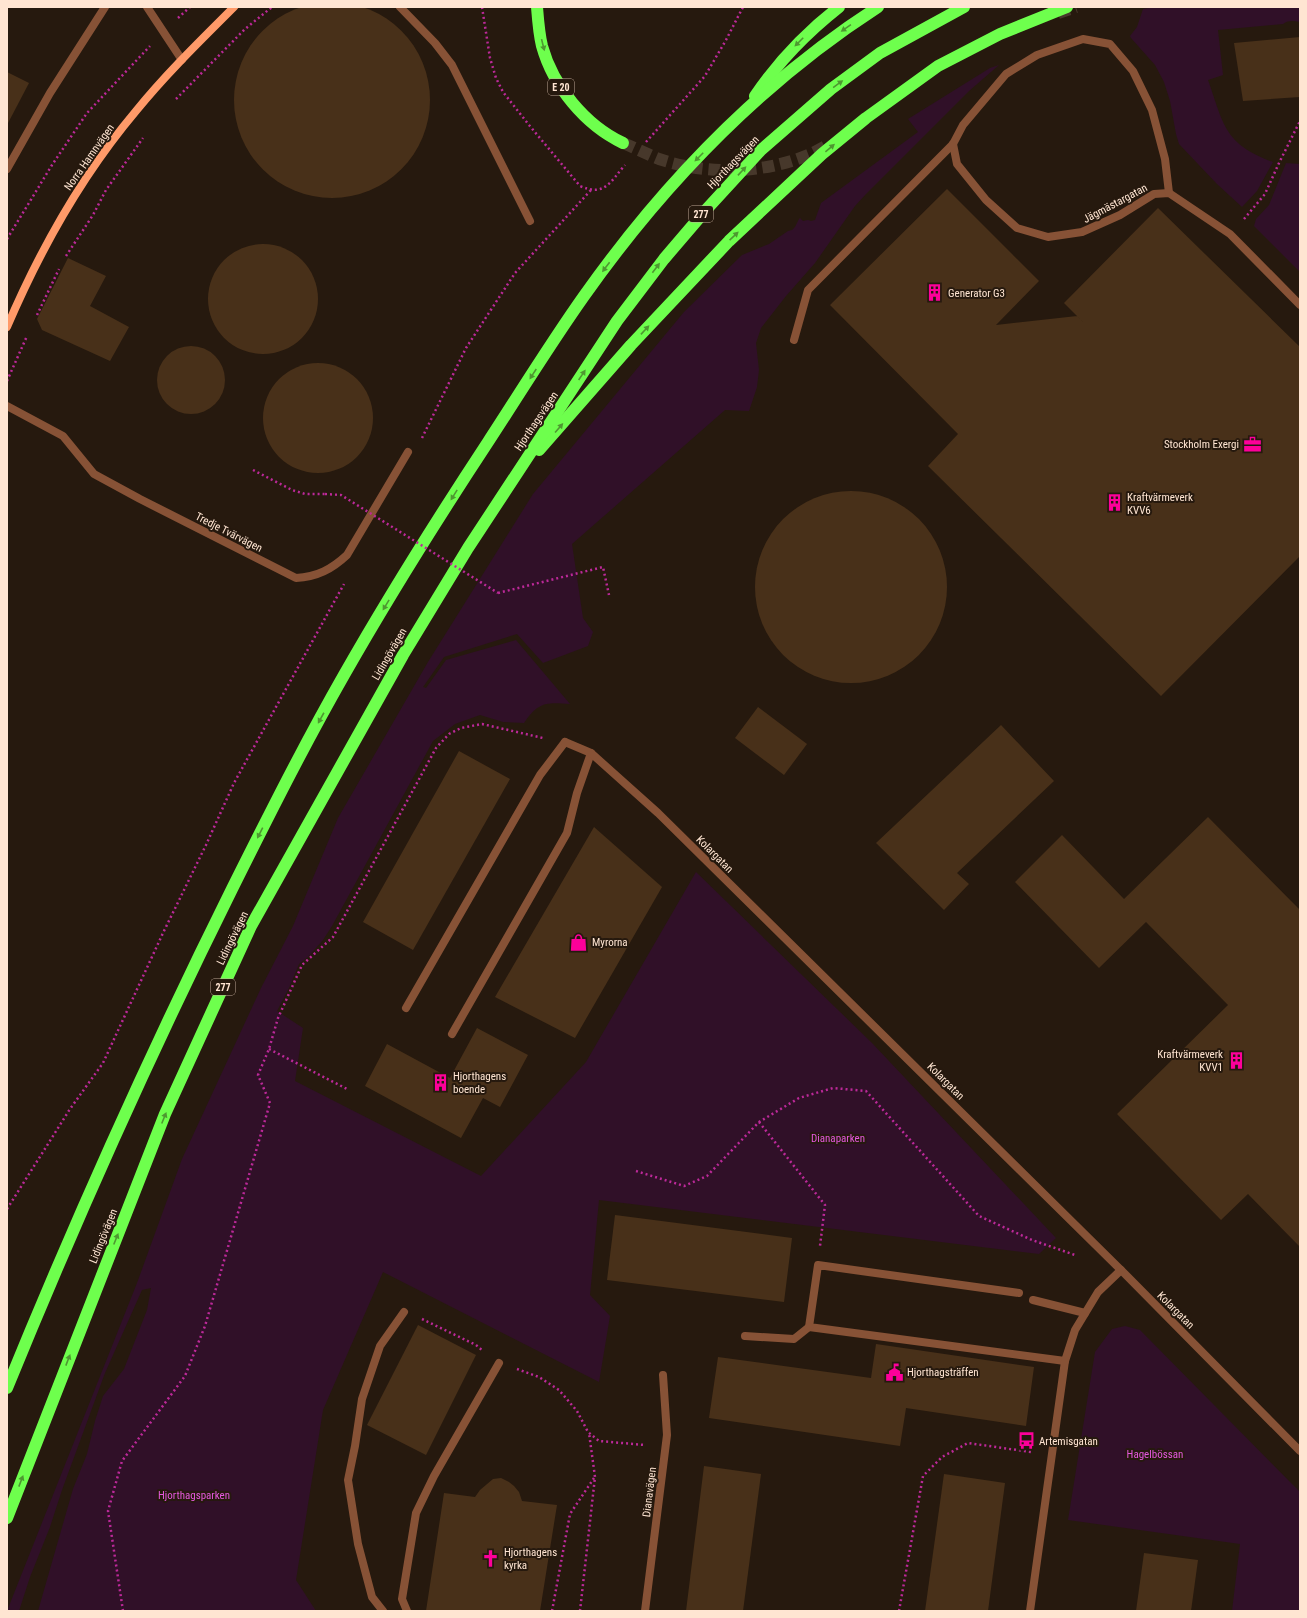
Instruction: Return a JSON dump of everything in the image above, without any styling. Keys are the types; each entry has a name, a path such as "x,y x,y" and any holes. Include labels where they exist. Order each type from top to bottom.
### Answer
{"highway":[{"name":"E 20","path":"537,7 542,46 558,82 570,100 593,123 623,143"},
{"path":"746,109 771,73 800,41 839,7"},
{"path":"746,109 807,57 847,27 878,7"},
{"name":"Hjorthagsvägen","path":"506,489 617,321 664,259 705,211 761,150 831,89 880,53 964,7"},
{"path":"506,489 630,345 729,241 822,154 866,118 938,66 1000,34 1067,7"},
{"name":"Lidingövägen","path":"7,1388 53,1276 107,1152 187,979 285,784 353,660 414,558 583,297 630,235 676,180 746,109"},
{"name":"Lidingövägen","path":"7,1518 165,1114 251,926 403,655 506,489"}],"main road":[{"name":"Norra Hamnvägen","path":"7,327 23,288 39,258 64,214 92,170 136,110 234,7"},
{"name":"Norra Hamnvägen","path":"220,22 241,7"}],"street":[{"path":"7,169 50,93 105,7"},
{"path":"147,7 182,60"},
{"path":"400,7 434,43 452,65 530,221"},
{"path":"794,340 808,290 953,144 963,125 1006,74 1037,55 1083,39 1110,44 1133,71 1152,110 1165,159 1169,193 1230,234 1300,305"},
{"name":"Jägmästargatan","path":"953,144 957,164 986,200 1017,228 1048,237 1082,232 1120,215 1154,194 1169,193"},
{"name":"Tredje Tvärvägen","path":"7,406 63,436 94,474 296,578 310,578 324,572 348,555 408,452"},
{"path":"406,1008 540,775 565,742"},
{"name":"Kolargatan","path":"565,742 590,753 658,813 1121,1270 1300,1451"},
{"path":"452,1034 567,833 577,793 590,753"},
{"path":"745,1336 794,1339 809,1327 818,1264 1019,1293"},
{"path":"1030,1611 1065,1361 1074,1330 1098,1292 1121,1270"},
{"path":"1033,1300 1085,1313"},
{"path":"383,1611 372,1597 358,1544 348,1480 362,1399 380,1346 404,1312"},
{"path":"809,1327 1065,1361"},
{"path":"407,1611 402,1599 416,1513 434,1476 500,1362"},
{"name":"Dianavägen","path":"644,1611 667,1435 663,1375"}],"path":[{"path":"7,239 52,165 87,113 164,32 190,7"},
{"path":"173,101 245,29 272,7"},
{"path":"1250,214 1266,194 1279,162 1300,121"},
{"path":"64,258 77,236 93,214 106,190 144,135"},
{"path":"421,440 466,348 515,273 591,190"},
{"path":"35,318 61,265"},
{"path":"7,381 29,332"},
{"path":"253,470 292,490 305,494 341,495 498,593 603,566 609,595"},
{"path":"377,523 381,516"},
{"path":"7,1209 70,1109 103,1063 234,783 344,583"},
{"path":"123,1611 108,1511 122,1461 185,1376 205,1326 270,1103 258,1075 269,1049 278,1018 302,965 332,937 432,755 440,743 450,734 461,728 482,724 565,742"},
{"path":"269,1049 346,1089"},
{"path":"636,1171 684,1186 707,1176 759,1122 799,1098 834,1088 866,1092 979,1216 1032,1240 1077,1255"},
{"path":"759,1122 825,1205 818,1264"},
{"path":"442,1328 476,1345 500,1362 540,1377 559,1390 577,1411 588,1432 592,1447 595,1477 580,1611"},
{"path":"588,1432 599,1441 666,1447"},
{"path":"899,1611 923,1476 942,1457 968,1443 1052,1455"},
{"path":"552,1611 570,1514 595,1477"}],"green space":[{"path":"1155,7 1300,7 1300,22 1291,21 1283,24 1218,30 1223,75 1208,80 1223,121 1235,140 1244,148 1273,162 1257,191 1242,207 1217,184 1179,144 1170,101 1164,82 1155,65 1130,36 1137,27 1143,9"},
{"path":"999,65 969,91 855,206 815,263 786,296 761,328 756,343 759,370 757,387 749,411 725,410 572,544 583,618 593,632 588,646 543,663 517,634 444,657 423,687 426,688 446,660 516,640 570,704 555,703 538,707 524,723 503,722 480,715 455,724 433,741 332,926 323,940 308,957 299,964 277,1011 303,1028 295,1081 481,1176 586,1062 696,872 872,1043 1056,1238 1039,1254 599,1200 590,1295 610,1316 599,1382 383,1272 323,1410 296,1580 316,1611 38,1611 73,1489 87,1454 103,1396 124,1369 147,1310 151,1288 142,1290 105,1373 50,1527 30,1577 19,1611 7,1611 137,1283 182,1159 261,988 293,926 338,818 428,662 533,494 684,312 742,255 769,244 788,231 792,230 800,218 803,221 815,220 821,203 918,132 908,119 990,68"},
{"path":"1286,163 1300,164 1300,272 1254,226 1256,219 1269,205"},
{"name":"Hagelbössan","path":"1125,1326 1140,1330 1300,1492 1300,1611 1232,1611 1240,1544 1068,1520 1095,1352 1112,1329"}],"building":[{"path":"332,2 360,6 378,14 394,24 408,38 418,54 426,72 430,100 426,128 418,146 408,162 394,176 378,186 360,194 332,198 304,194 286,186 270,176 256,162 246,146 238,128 234,100 238,72 246,54 256,38 270,24 286,14 304,6"},
{"path":"1300,37 1300,97 1243,101 1234,43"},
{"path":"7,72 29,83 7,125"},
{"path":"947,189 1039,281 996,325 1077,316 1064,303 1158,208 1300,347 1300,556 1161,696 928,466 958,434 830,305"},
{"path":"263,244 274,245 284,249 302,260 313,278 317,288 317,310 313,320 302,338 284,349 274,353 263,354 252,353 242,349 224,338 213,320 209,310 208,299 209,288 213,278 224,260 242,249 252,245"},
{"path":"68,258 106,276 90,306 129,327 110,361 42,330 37,319"},
{"path":"191,346 204,348 215,356 223,367 225,380 223,393 215,404 204,412 191,414 178,412 167,404 159,393 157,380 159,367 167,356 178,348"},
{"path":"318,363 339,368 357,379 368,397 373,418 368,439 357,457 339,468 318,473 297,468 279,457 268,439 263,418 268,397 279,379 297,368"},
{"path":"842,491 860,491 888,498 904,507 919,519 931,534 940,550 947,578 947,596 940,624 931,640 919,655 904,667 888,676 860,683 842,683 823,679 806,672 790,661 777,648 766,632 759,615 755,596 755,578 759,559 766,542 777,526 790,513 806,502 823,495"},
{"path":"758,707 807,744 784,775 735,738"},
{"path":"1001,725 1054,781 957,873 969,884 944,910 876,843"},
{"path":"459,751 510,779 413,950 363,922"},
{"name":"Kraftvärmeverk KVV1","path":"1208,817 1300,910 1300,1247 1248,1194 1221,1220 1117,1114 1228,1005 1146,922 1099,968 1015,882 1062,835 1124,899"},
{"name":"Myrorna","path":"594,827 662,887 575,1038 495,997"},
{"name":"Hjorthagens boende","path":"477,1028 528,1055 500,1107 483,1098 461,1138 365,1086 387,1044 450,1078"},
{"path":"615,1215 792,1238 784,1302 607,1280"},
{"path":"418,1325 476,1355 426,1455 367,1425"},
{"path":"876,1344 1034,1367 1026,1426 906,1408 900,1446 709,1418 718,1357 871,1378"},
{"path":"704,1466 761,1474 743,1611 686,1611"},
{"path":"944,1474 1005,1483 988,1611 925,1611"},
{"name":"Hjorthagens kyrka","path":"501,1478 514,1486 519,1492 522,1501 557,1505 540,1611 426,1611 444,1493 475,1497 480,1490 493,1479"},
{"path":"1144,1553 1198,1560 1191,1611 1136,1611"}],"tunnel":[{"path":"1058,13 1076,7"},
{"path":"623,143 659,159 696,168 715,170 753,169 772,166 811,154 830,144"}],"place":[{"name":"Generator G3","path":"935,293"},
{"name":"Stockholm Exergi","path":"1252,444"},
{"name":"Kraftvärmeverk KVV6","path":"1114,503"},
{"name":"Myrorna","path":"579,942"},
{"name":"Kraftvärmeverk KVV1","path":"1236,1060"},
{"name":"Hjorthagens boende","path":"440,1082"},
{"name":"Hjorthagsträffen","path":"894,1372"},
{"name":"Artemisgatan","path":"1026,1441"},
{"name":"Hjorthagens kyrka","path":"491,1558"}],"park label":[{"name":"Dianaparken","path":"838,1138"},
{"name":"Hjorthagsparken","path":"194,1495"}]}
